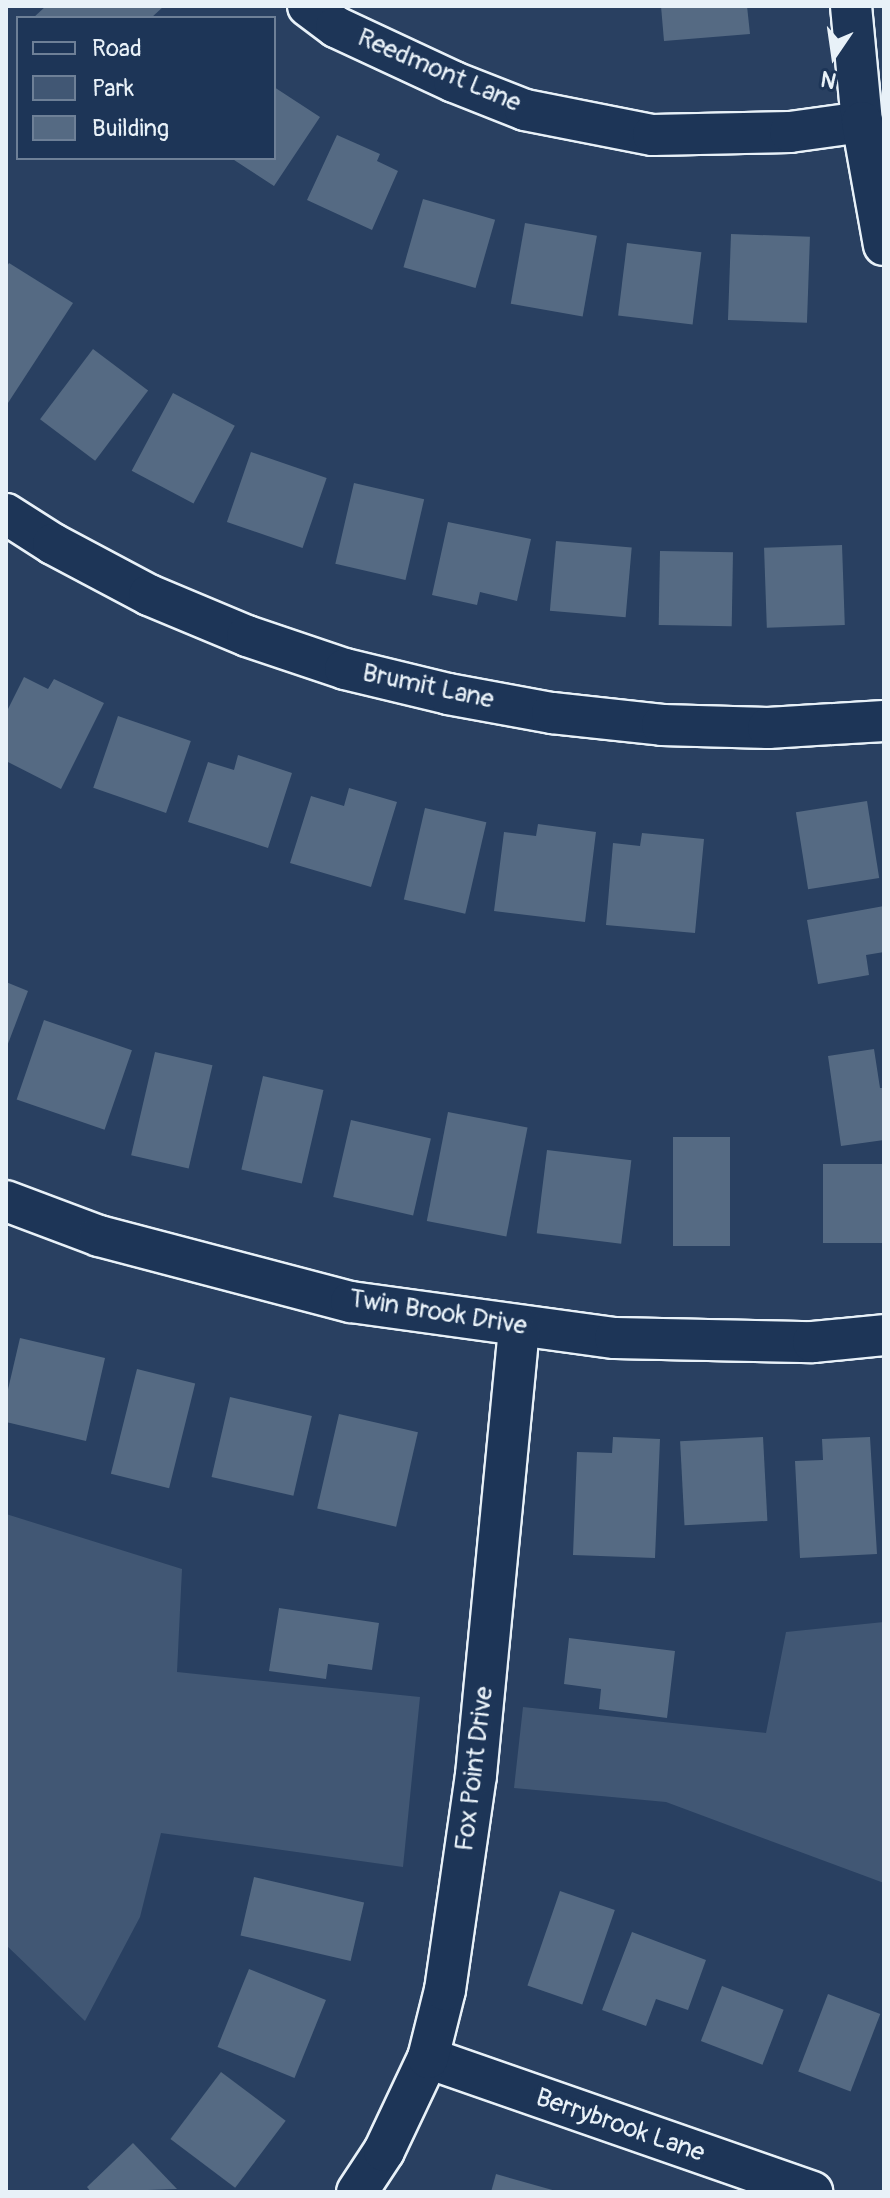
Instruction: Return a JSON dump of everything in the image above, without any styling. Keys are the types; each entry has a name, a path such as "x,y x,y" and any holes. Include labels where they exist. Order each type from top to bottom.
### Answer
{"street":[{"name":"Reedmont Lane","path":"308,6 336,27 454,82 525,110 653,135 790,132 862,122"},
{"path":"851,6 862,122 884,245"},
{"name":"Brumit Lane","path":"6,514 53,544 149,595 247,636 345,669 448,694 552,713 662,725 768,728 884,721"},
{"name":"Twin Brook Drive","path":"6,1201 99,1236 351,1302 615,1338 813,1342 884,1335"},
{"name":"Fox Point Drive","path":"357,2192 384,2151 428,2058 445,1990 476,1775 519,1326"},
{"name":"Berrybrook Lane","path":"428,2058 812,2192"}],"green space":[{"path":"6,1514 182,1569 177,1672 420,1697 403,1867 161,1833 140,1917 85,2021 6,1945"},
{"path":"884,1622 884,1883 666,1802 514,1788 523,1707 766,1733 786,1632"}],"building":[{"path":"46,6 164,6 153,16 35,16"},
{"path":"661,6 747,6 750,34 664,41"},
{"path":"276,88 320,117 274,186 234,160 276,160"},
{"path":"337,135 380,154 377,161 398,171 372,230 307,200"},
{"path":"423,199 495,220 476,288 403,267"},
{"path":"525,223 597,236 583,316 511,304"},
{"path":"731,234 810,237 807,323 728,320"},
{"path":"627,243 701,252 693,325 618,315"},
{"path":"9,263 73,303 6,406 6,268"},
{"path":"93,349 148,391 95,461 40,419"},
{"path":"173,393 235,426 193,504 132,471"},
{"path":"251,452 327,478 303,548 227,522"},
{"path":"354,483 424,499 405,580 335,564"},
{"path":"448,522 531,539 517,601 480,592 477,605 432,595"},
{"path":"556,541 632,548 626,617 550,611"},
{"path":"842,545 845,625 767,628 764,548"},
{"path":"660,551 733,552 732,626 659,625"},
{"path":"24,677 48,689 54,679 104,703 61,789 6,761 6,713"},
{"path":"118,716 191,741 166,813 93,788"},
{"path":"238,755 292,773 268,848 188,822 208,762 234,770"},
{"path":"349,788 397,802 371,887 290,863 311,796 344,806"},
{"path":"867,801 879,878 808,889 796,812"},
{"path":"425,808 486,822 465,914 404,900"},
{"path":"538,824 596,832 585,922 494,911 504,832 536,836"},
{"path":"642,833 704,839 695,933 606,925 613,843 640,846"},
{"path":"884,906 884,952 866,955 869,975 818,984 807,920"},
{"path":"6,982 28,991 6,1049"},
{"path":"44,1020 132,1050 105,1130 17,1099"},
{"path":"874,1049 880,1088 884,1088 884,1140 841,1146 828,1056"},
{"path":"155,1052 212,1065 189,1169 131,1155"},
{"path":"263,1076 323,1090 302,1183 241,1170"},
{"path":"448,1112 528,1127 506,1236 427,1221"},
{"path":"351,1120 431,1138 413,1215 333,1197"},
{"path":"673,1137 730,1137 730,1246 673,1246"},
{"path":"547,1150 631,1160 621,1244 537,1233"},
{"path":"823,1164 884,1164 884,1243 823,1243"},
{"path":"20,1338 105,1358 86,1441 6,1422 6,1398"},
{"path":"137,1369 195,1384 169,1488 111,1474"},
{"path":"230,1397 312,1416 293,1496 212,1477"},
{"path":"339,1414 418,1432 396,1527 317,1509"},
{"path":"613,1437 660,1439 655,1558 573,1555 577,1452 612,1453"},
{"path":"763,1437 767,1521 685,1525 680,1441"},
{"path":"870,1437 877,1554 800,1558 795,1461 823,1460 822,1439"},
{"path":"279,1608 379,1623 372,1670 328,1664 326,1679 269,1671"},
{"path":"569,1638 675,1651 667,1718 599,1709 601,1689 564,1684"},
{"path":"254,1877 364,1902 351,1961 241,1935"},
{"path":"560,1891 615,1910 582,2004 527,1986"},
{"path":"632,1932 706,1960 688,2010 656,1999 646,2026 602,2010"},
{"path":"249,1969 326,2000 294,2078 218,2047"},
{"path":"722,1986 784,2010 762,2065 701,2041"},
{"path":"828,1994 880,2014 851,2092 798,2071"},
{"path":"221,2072 286,2121 235,2188 170,2139"},
{"path":"133,2143 177,2189 91,2192 87,2187"},
{"path":"496,2174 556,2191 491,2192"}]}
